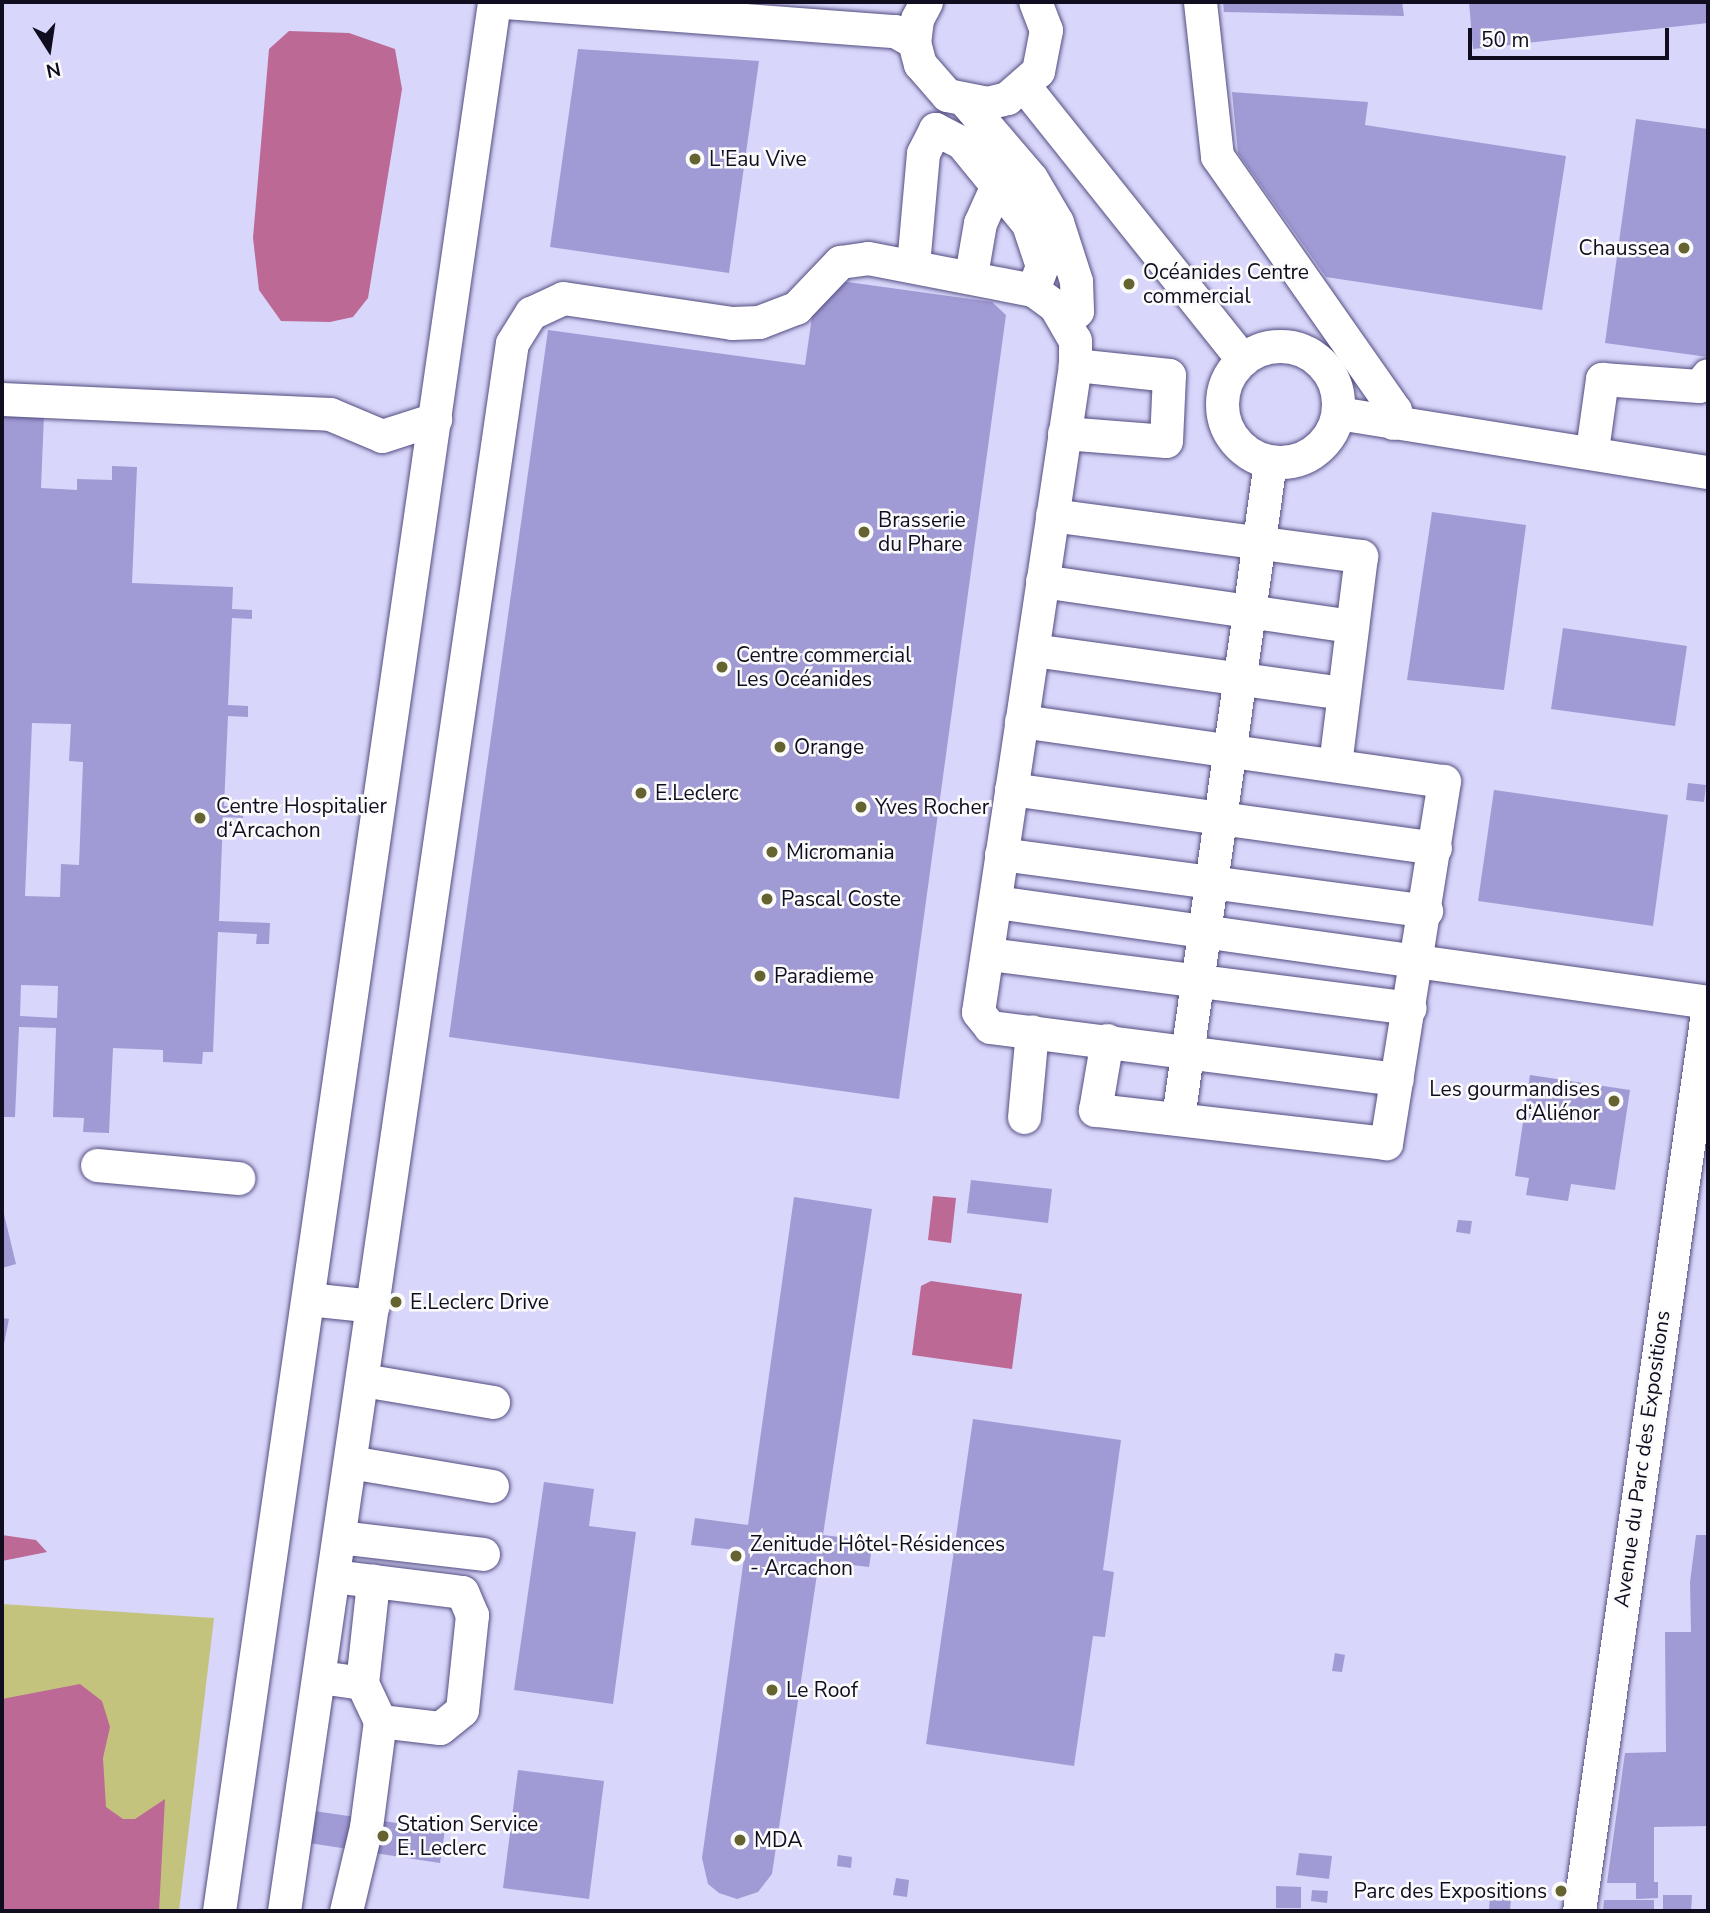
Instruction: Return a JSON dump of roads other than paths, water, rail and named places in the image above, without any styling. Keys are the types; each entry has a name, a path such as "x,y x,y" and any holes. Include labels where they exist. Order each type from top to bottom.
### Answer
{"street":[{"path":"219,1911 494,2"},
{"path":"505,2 791,14 895,31 915,42"},
{"path":"926,2 917,19 915,42 920,64 931,82 966,102 1031,178 1057,222 1076,281 1077,310 1065,319"},
{"path":"966,102 1007,98 1025,87 1045,51 1046,30 1035,2"},
{"path":"1200,2 1217,156 1395,410 1393,423"},
{"path":"1025,87 1243,360"},
{"path":"913,265 923,153 934,129 962,143 998,183 1028,224 1042,266 1032,290"},
{"path":"971,275 980,223 998,183"},
{"path":"284,1911 512,343 531,313 563,298 733,323 759,322 796,308 839,262 868,258 971,275 1032,290 1065,319 1075,340 1075,365 1001,854 989,954 978,1012 990,1027 1397,1079"},
{"path":"1275,346 1309,354 1333,379 1338,413 1321,446 1306,457 1270,462 1245,450 1227,428 1223,392 1243,360 1275,346"},
{"path":"1064,433 1166,441 1169,375 1075,365"},
{"path":"1591,450 1602,379 1699,386 1708,375"},
{"path":"2,399 330,414 382,436 435,419"},
{"path":"1338,413 1591,450 1708,472"},
{"path":"1178,1118 1270,462"},
{"path":"1052,516 1361,556 1335,764"},
{"path":"1042,581 1352,626"},
{"path":"1033,650 1343,693"},
{"path":"1021,721 1231,749 1444,782 1426,911 1386,1143 1095,1110 1107,1040"},
{"path":"1011,789 1435,848"},
{"path":"1001,854 1426,911"},
{"path":"996,902 1708,1004"},
{"path":"989,954 1410,1008"},
{"name":"Avenue du Parc des Expositions","path":"1578,1911 1708,1004"},
{"path":"1024,1117 1032,1031"},
{"path":"97,1165 238,1178"},
{"path":"308,1298 373,1306"},
{"path":"363,1380 492,1402"},
{"path":"350,1462 492,1486"},
{"path":"339,1536 483,1554"},
{"path":"334,1576 462,1592 472,1615 462,1710 440,1728 380,1721"},
{"path":"346,1911 366,1827 380,1721 362,1683 373,1581"},
{"path":"320,1677 362,1683"}],"place":[{"name":"L'Eau Vive","path":"695,159"},
{"name":"Chaussea","path":"1684,248"},
{"name":"Océanides Centre commercial","path":"1129,284"},
{"name":"Brasserie du Phare","path":"864,532"},
{"name":"Centre commercial Les Océanides","path":"722,667"},
{"name":"Orange","path":"780,747"},
{"name":"E.Leclerc","path":"641,793"},
{"name":"Yves Rocher","path":"861,807"},
{"name":"Centre Hospitalier d‘Arcachon","path":"200,818"},
{"name":"Micromania","path":"772,852"},
{"name":"Pascal Coste","path":"767,899"},
{"name":"Paradieme","path":"760,976"},
{"name":"Les gourmandises d‘Aliénor","path":"1614,1101"},
{"name":"E.Leclerc Drive","path":"396,1302"},
{"name":"Zenitude Hôtel-Résidences - Arcachon","path":"736,1556"},
{"name":"Le Roof","path":"772,1690"},
{"name":"Station Service E. Leclerc","path":"383,1836"},
{"name":"MDA","path":"740,1840"},
{"name":"Parc des Expositions","path":"1561,1891"}]}
